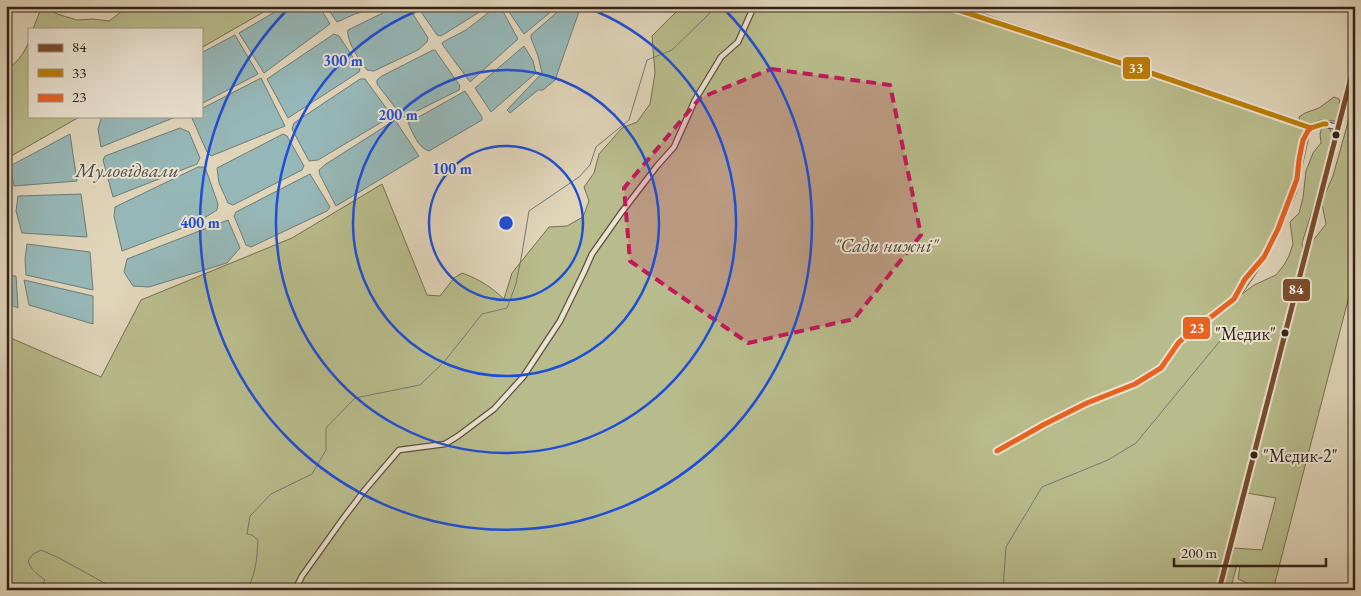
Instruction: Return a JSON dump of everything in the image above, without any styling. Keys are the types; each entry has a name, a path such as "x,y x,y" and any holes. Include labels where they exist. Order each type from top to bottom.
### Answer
{"street":[{"path":"295,590 302,576 342,520 364,491 400,450 445,444 494,409 523,377 560,321 592,254 657,166 674,147 695,100 722,58 738,42 754,6"},
{"path":"946,6 1311,128"},
{"path":"1219,590 1355,62"},
{"path":"996,451 1087,403 1135,384 1161,368 1179,342 1234,300 1245,279 1264,257 1278,229 1297,179 1303,140 1308,130 1323,124 1338,127"}],"highlighted area":[{"path":"771,69 890,85 921,235 854,319 748,343 630,261 624,188 700,98"}],"green space":[{"path":"42,6 57,14 77,20 109,21 129,6 274,6 202,47 202,28 33,28"},
{"name":"\"Сади нижні\"","path":"682,6 961,6 1300,122 1299,117 1305,113 1319,108 1334,97 1339,99 1341,107 1338,120 1320,120 1310,125 1317,127 1309,136 1296,194 1267,258 1242,294 1254,285 1276,275 1289,256 1293,244 1290,222 1299,213 1306,171 1313,153 1321,143 1320,134 1322,126 1329,127 1333,136 1302,243 1303,249 1308,247 1326,224 1322,204 1333,176 1355,97 1355,273 1273,590 1249,590 1247,583 1238,579 1240,566 1237,565 1230,590 1222,590 1234,548 1262,550 1276,498 1241,492 1216,590 6,590 6,336 101,377 141,300 292,238 382,184 427,295 440,296 454,278 462,273 484,284 504,299 512,273 549,227 567,226 583,217 589,201 584,187 594,173 599,154 622,128 637,122 650,104 655,73 652,36"},
{"path":"28,43 28,118 78,118 6,159 6,69 14,64"}],"water":[{"path":"285,6 319,6 330,24 264,73 239,33"},
{"path":"326,6 384,6 355,14 337,22"},
{"path":"397,6 408,6 428,38 427,42 418,50 374,71 367,70 351,45 348,30"},
{"path":"417,6 489,6 441,36 437,35"},
{"path":"497,6 500,6 518,39 470,82 442,44 466,30"},
{"path":"505,6 558,6 524,34"},
{"path":"564,6 581,6 555,80 543,90 538,90 510,113 507,110 542,73 531,35"},
{"path":"334,34 339,36 360,68 359,72 288,118 267,79"},
{"path":"235,35 258,74 202,103 202,52"},
{"path":"524,46 533,61 536,73 491,112 475,88"},
{"path":"435,50 460,86 459,90 405,117 401,115 377,84 377,80"},
{"name":"Муловідвали","path":"261,78 285,126 211,156 207,152 192,118 202,118 202,108"},
{"path":"360,79 365,79 392,116 318,160 309,161 292,129 294,123"},
{"path":"465,91 482,117 482,120 429,151 422,147 416,140 408,123"},
{"name":"Муловідвали","path":"101,118 173,118 101,147 98,129"},
{"path":"395,120 419,156 336,206 319,170"},
{"name":"Муловідвали","path":"180,128 189,132 200,158 197,164 113,197 103,160 105,156"},
{"name":"Муловідвали","path":"70,134 77,181 14,186 10,166"},
{"name":"Муловідвали","path":"283,134 287,136 304,166 302,170 233,205 228,203 219,183 217,168"},
{"name":"Муловідвали","path":"198,167 205,167 218,204 217,210 196,223 122,251 114,216 115,207"},
{"path":"310,174 330,207 327,211 251,247 246,245 234,216 236,212"},
{"name":"Муловідвали","path":"81,194 87,237 22,233 16,211 18,196"},
{"name":"Муловідвали","path":"228,220 240,248 227,263 149,287 133,286 124,272 127,259"},
{"path":"27,244 90,252 93,290 26,275 25,259"},
{"path":"6,275 16,276 18,308 6,303"},
{"path":"24,280 93,296 93,324 29,305"}],"waterway":[{"path":"247,590 254,572 258,540 252,535 247,534 250,516 271,494 312,474 326,450 326,428 355,398 420,385 444,362 482,314 507,308 516,284 529,211 579,177 590,165 596,147 629,120 647,60 672,50 708,15 714,6"},
{"path":"1003,590 1006,547 1042,487 1108,460 1136,443 1229,330"},
{"path":"40,590 45,580 37,574 28,561 33,554 41,550 117,590"}],"transit line":[{"name":"33","path":"946,6 1311,128 1326,124"},
{"name":"84","path":"1219,590 1355,62"},
{"name":"23","path":"997,451 1087,403 1135,384 1161,368 1179,342 1234,299 1245,279 1264,257 1278,229 1297,179 1303,140 1311,128"}],"place":[{"name":"\"Медик\"","path":"1285,333"},
{"name":"\"Медик-2\"","path":"1254,455"}]}
